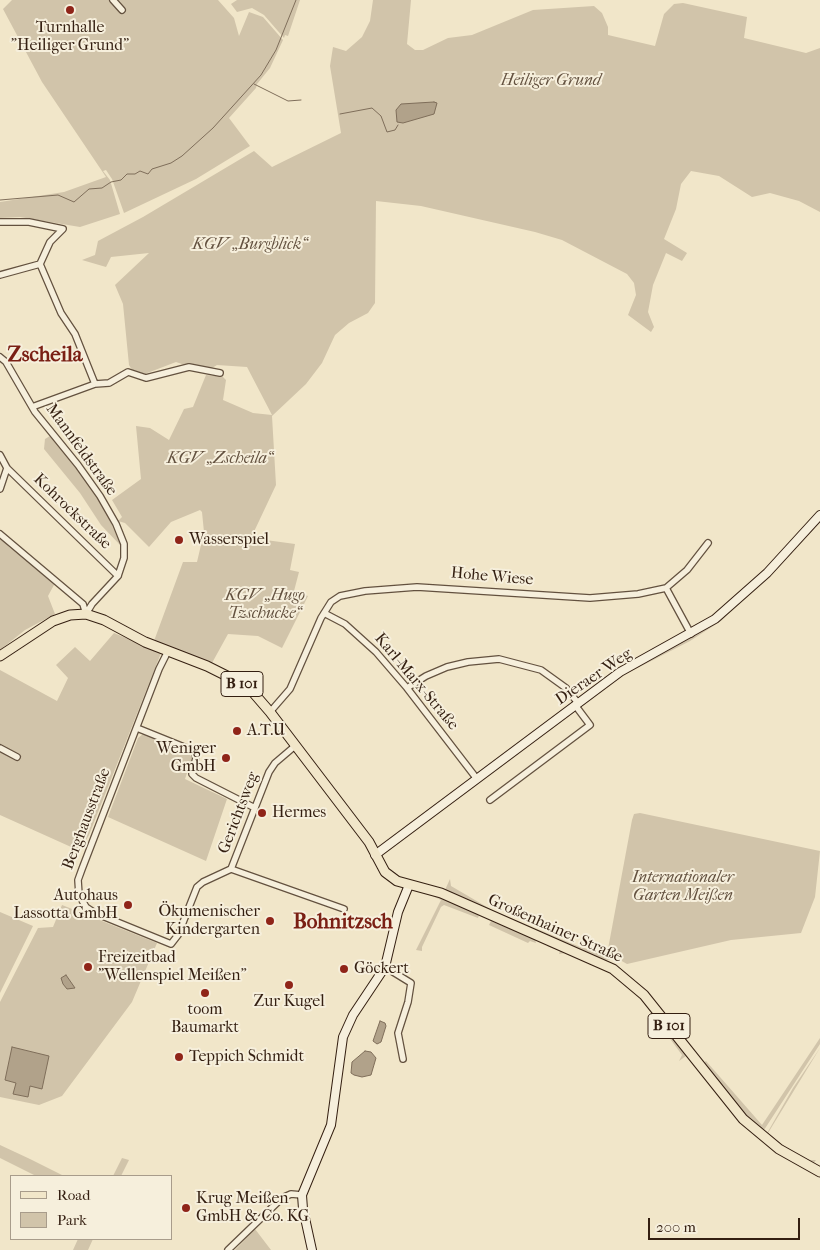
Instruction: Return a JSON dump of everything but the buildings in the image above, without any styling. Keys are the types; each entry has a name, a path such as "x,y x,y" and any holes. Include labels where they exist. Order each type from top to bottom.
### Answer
{"main road":[{"name":"Dieraer Weg","path":"375,855 620,672 715,619 768,573 820,515"},
{"name":"B 101","path":"86,614 238,681 251,690 270,712 364,836 385,872 397,881 409,885"},
{"path":"0,656 53,621 70,615 86,614"},
{"path":"312,1250 303,1209 302,1195 332,1125 343,1038 353,1015 385,967 398,912 409,885"},
{"name":"Großenhainer Straße","path":"409,885 441,893 613,969 644,995 743,1119 780,1149 820,1172"}],"street":[{"path":"113,0 122,10"},
{"path":"0,222 29,222 63,229 50,242 40,264 61,312 75,334 95,384"},
{"path":"0,275 40,264"},
{"name":"Mannfeldstraße","path":"0,356 6,362 32,407 57,441 78,465 116,524 124,544 124,558 118,576 92,604 86,614"},
{"path":"32,407 95,384 109,383 128,372 146,378 189,367 220,373"},
{"name":"Kohrockstraße","path":"0,455 7,468 118,576"},
{"path":"0,489 7,468"},
{"path":"0,534 83,604 86,614"},
{"name":"Hohe Wiese","path":"324,613 331,602 340,596 392,588 441,587 590,598 638,594 666,588 687,570 708,543"},
{"path":"666,588 691,634"},
{"path":"270,712 290,689 324,613"},
{"name":"Karl-Marx-Straße","path":"324,613 344,624 365,641 407,688 476,779"},
{"name":"Berghausstraße","path":"168,651 80,874 78,887 83,903 101,916 171,944 180,930 197,887 231,870"},
{"path":"407,688 426,676 447,667 468,662 499,659 541,670 566,688 590,725 490,800"},
{"path":"137,728 194,751 196,758 192,774 196,778 255,808"},
{"name":"Gerichtsweg","path":"231,870 271,768 295,746"},
{"path":"0,748 17,757"},
{"path":"231,870 344,909"},
{"path":"385,967 411,983 408,1002 398,1032 403,1059"},
{"path":"228,1250 282,1198 291,1194 302,1195"}],"green space":[{"path":"12,0 218,0 234,18 239,36 249,12 263,17 283,40 270,68 256,88 229,118 250,146 196,179 124,213 112,179 106,170 103,171 110,180 120,214 80,227 20,217 0,218 0,202 64,192 106,177 42,82 3,9"},
{"path":"237,0 300,0 288,36 285,35 284,38 264,15 252,8 237,12 231,4"},
{"path":"373,0 411,0 407,44 415,50 423,50 448,38 472,35 533,10 594,6 602,13 608,27 608,35 655,46 664,14 674,4 683,3 747,17 744,38 806,53 820,48 820,212 799,201 770,193 752,197 719,176 691,171 681,184 676,209 664,239 687,253 682,261 666,253 653,285 648,312 654,327 651,332 628,315 636,295 634,283 627,274 562,240 421,206 376,201 375,303 368,313 349,323 335,335 322,363 306,384 272,416 276,485 251,538 295,544 290,570 299,572 294,591 308,596 282,648 258,636 228,634 212,663 154,641 183,562 197,562 204,532 202,512 200,510 171,522 149,547 125,523 118,521 122,517 112,500 141,479 136,426 150,428 169,440 184,409 193,407 206,375 223,377 226,380 223,400 253,413 272,415 247,367 217,365 205,372 176,362 142,375 132,370 129,365 123,304 115,285 149,253 111,257 106,267 82,260 95,255 98,241 143,217 254,151 272,167 341,133 330,66 333,47 346,51 362,37 370,21"},
{"path":"50,436 73,462 104,507 121,546 101,525 80,493 44,449 45,439"},
{"path":"820,520 769,576 721,621 690,641 622,676 622,672 712,624"},
{"path":"0,536 9,547 55,583 48,596 55,614 25,630 0,650"},
{"path":"114,633 161,653 89,835 80,851 0,815 0,670 57,701 68,678 56,665 75,647 90,661"},
{"path":"143,734 189,753 192,758 185,779 227,799 206,861 108,817 138,738"},
{"name":"Internationaler Garten Meißen","path":"640,813 820,851 815,897 801,933 731,940 627,964 613,956 611,960 603,960 445,890 450,879 451,886 492,910 580,947 604,953 608,949 632,820 634,814"},
{"path":"427,891 479,915 478,918 444,905 441,907 422,947 422,951 416,950 441,900 426,893"},
{"path":"62,905 157,943 132,1002 62,1096 39,1105 0,1097 0,1002 38,928 53,927"},
{"path":"0,912 33,926 0,993"},
{"path":"491,921 535,939 536,943 530,941 528,943 489,925"},
{"path":"549,945 597,964 623,979 642,997 691,1058 686,1056 679,1061 682,1055 640,998 624,981 596,966 565,953 559,954 560,951 547,946"},
{"path":"820,1038 820,1044 764,1130 760,1130 746,1116 702,1064 706,1061 762,1125"},
{"path":"820,1048 768,1133 802,1157 816,1160 813,1164 766,1135 793,1088"},
{"path":"0,1145 62,1175 34,1175 0,1158"},
{"path":"122,1158 129,1160 122,1175 114,1175"},
{"path":"255,1229 271,1250 235,1250"},
{"path":"78,1240 93,1240 88,1250 73,1250"}],"shaded area":[{"path":"437,103 434,114 403,123 397,122 396,110 401,104"},
{"path":"66,975 75,988 67,989 63,984 61,978"},
{"path":"380,1021 385,1023 386,1026 381,1042 377,1044 373,1041"},
{"path":"12,1047 49,1056 42,1089 30,1086 28,1097 13,1094 16,1083 5,1080"},
{"path":"365,1051 371,1052 376,1058 371,1075 362,1077 354,1075 351,1073 352,1062"}],"waterway":[{"path":"0,200 58,195 74,202 89,189 102,188 111,182 121,180 127,174 135,174 140,171 148,174 152,169 171,163 182,156 213,128 261,75 276,50 296,0"},
{"path":"254,84 288,101 301,100"},
{"path":"340,114 372,108 381,116 387,132 395,130 398,125"}],"place":[{"name":"Turnhalle \"Heiliger Grund\"","path":"70,10"},
{"name":"Wasserspiel","path":"179,540"},
{"name":"A.T.U","path":"237,731"},
{"name":"Weniger GmbH","path":"226,758"},
{"name":"Hermes","path":"262,813"},
{"name":"Autohaus Lassotta GmbH","path":"128,905"},
{"name":"Ökumenischer Kindergarten","path":"270,921"},
{"name":"Freizeitbad \"Wellenspiel Meißen\"","path":"88,967"},
{"name":"Göckert","path":"344,969"},
{"name":"Zur Kugel","path":"289,985"},
{"name":"toom Baumarkt","path":"205,993"},
{"name":"Teppich Schmidt","path":"179,1057"},
{"name":"Krug Meißen GmbH & Co. KG","path":"186,1208"}],"district":[{"name":"Zscheila","path":"45,356"},
{"name":"Bohnitzsch","path":"343,923"}],"park label":[{"name":"Heiliger Grund","path":"551,81"},
{"name":"KGV „Burgblick“","path":"250,245"},
{"name":"KGV „Zscheila“","path":"220,459"},
{"name":"KGV „Hugo Tzschucke“","path":"265,605"}]}
